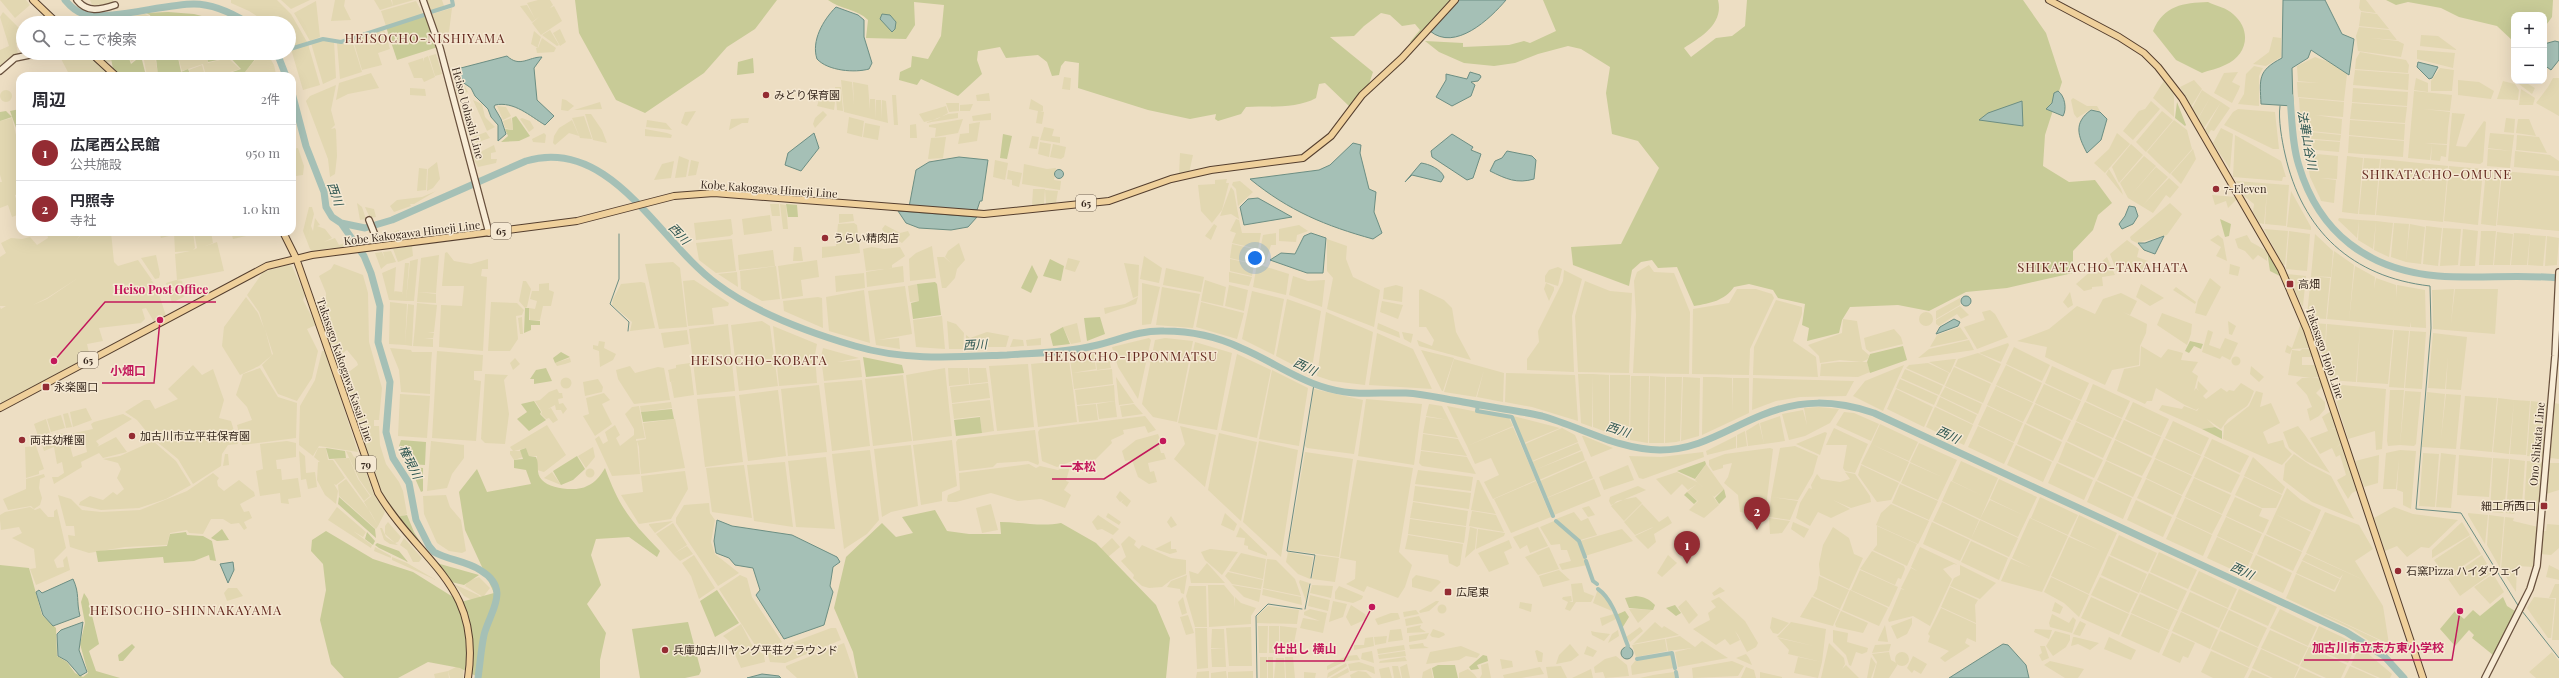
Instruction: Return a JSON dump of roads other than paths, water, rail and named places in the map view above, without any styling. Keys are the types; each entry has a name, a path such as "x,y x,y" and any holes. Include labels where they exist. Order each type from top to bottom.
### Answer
{"main road":[{"path":"33,0 50,16"},
{"path":"77,0 84,8 93,10 115,5"},
{"name":"Heiso Uohashi Line","path":"423,0 440,48 489,233"},
{"name":"Kobe Kakogawa Himeji Line","path":"0,408 250,274 296,258 577,222 674,196 714,193 944,212 1004,212 1110,201 1171,179 1211,170 1303,158 1331,136 1362,95 1407,53 1455,0"},
{"name":"Takasago Hojo Line","path":"2050,0 2131,44 2158,67 2182,98 2281,269 2307,330 2424,678"},
{"path":"0,71 16,58"},
{"path":"99,60 112,72"},
{"path":"369,221 375,234"},
{"name":"Takasago Kakogawa Kasai Line","path":"285,236 296,258 378,493 397,521 448,581 466,617 471,640 468,678"},
{"name":"Ono Shikata Line","path":"2485,678 2532,584 2536,566 2555,356 2559,272"}],"waterway":[{"name":"西川","path":"65,0 78,12 94,16"},
{"path":"431,12 453,5 452,0"},
{"name":"西川","path":"94,16 121,14 194,4 201,4 222,10 235,16"},
{"path":"296,47 323,39 341,42 424,15"},
{"name":"西川","path":"280,60 284,72"},
{"name":"法華山谷川","path":"2290,97 2295,149 2299,166 2308,190 2319,211 2333,229 2350,244 2369,256 2390,266 2413,272 2453,277 2529,276 2559,278"},
{"path":"2280,106 2282,137 2285,154 2293,181 2304,206 2318,227 2335,246 2354,261 2377,272 2402,281 2430,286 2431,328 2416,509 2461,513 2519,607"},
{"name":"西川","path":"296,108 306,146 324,192 326,207 332,217 341,223 365,228 392,220 526,161 556,157 584,164 608,178 632,197 696,266 717,284 748,304 783,321 838,341 874,351 931,357 1007,355 1082,348 1145,332 1184,332 1204,335 1232,344 1251,352 1300,378 1320,386 1343,392 1406,393 1427,395 1522,412 1542,416 1615,442 1645,449 1660,450 1674,449 1700,443 1762,415 1790,406 1818,403 1860,409 1874,413 2346,632 2384,656 2404,678"},
{"name":"権現川","path":"341,223 364,256 371,273 380,306 378,342 390,382 386,432 393,458 409,483 416,520 429,546 434,552 475,567 490,577 495,585 497,593 496,601 484,635 478,678"},
{"path":"619,234 619,279 610,304 629,322 628,331"},
{"path":"1311,578 1315,555 1287,551 1314,384"},
{"path":"1478,405 1477,411 1512,417 1553,516"},
{"path":"1556,521 1579,541 1585,557"},
{"path":"1586,561 1593,581 1597,584"},
{"path":"1305,609 1310,584"},
{"path":"1598,589 1604,594 1613,607 1628,646 1626,650"},
{"path":"1257,678 1256,616 1268,604 1302,609"},
{"path":"2522,611 2559,658"},
{"path":"1637,659 1672,653 1675,668"},
{"path":"1676,672 1677,678"}],"place":[{"name":"みどり保育園","path":"766,95"},
{"name":"7-Eleven","path":"2216,189"},
{"name":"うらい精肉店","path":"825,238"},
{"name":"高畑","path":"2290,284"},
{"name":"小畑口","path":"160,320"},
{"name":"Heiso Post Office","path":"54,361"},
{"name":"永楽園口","path":"46,387"},
{"name":"加古川市立平荘保育園","path":"132,436"},
{"name":"両荘幼稚園","path":"22,440"},
{"name":"一本松","path":"1163,441"},
{"name":"細工所西口","path":"2544,506"},
{"name":"円照寺","path":"1757,530"},
{"name":"広尾西公民館","path":"1687,564"},
{"name":"石窯Pizza ハイダウェイ","path":"2398,571"},
{"name":"広尾東","path":"1448,592"},
{"name":"仕出し 横山","path":"1372,607"},
{"name":"加古川市立志方東小学校","path":"2460,611"},
{"name":"兵庫加古川ヤング平荘グラウンド","path":"665,650"}],"district":[{"name":"HEISOCHO-NISHIYAMA","path":"425,38"},
{"name":"SHIKATACHO-OMUNE","path":"2437,174"},
{"name":"SHIKATACHO-TAKAHATA","path":"2103,267"},
{"name":"HEISOCHO-IPPONMATSU","path":"1131,356"},
{"name":"HEISOCHO-KOBATA","path":"759,360"},
{"name":"HEISOCHO-SHINNAKAYAMA","path":"186,610"}]}
